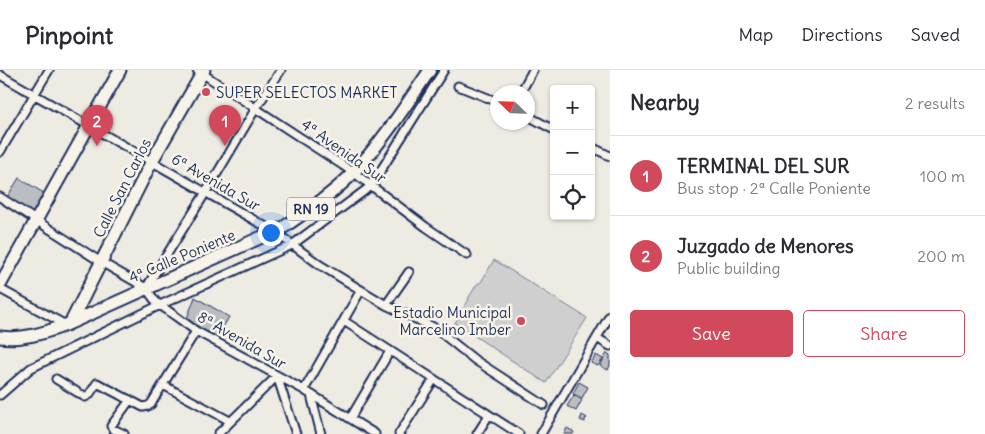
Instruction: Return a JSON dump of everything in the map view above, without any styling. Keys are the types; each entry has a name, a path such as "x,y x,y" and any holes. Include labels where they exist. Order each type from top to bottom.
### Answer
{"main road":[{"path":"0,284 120,70"},
{"name":"4ª Calle Poniente","path":"0,337 24,337 46,332 274,232 311,208 354,172 387,132 430,70"},
{"name":"Calle San Carlos","path":"68,323 201,71"}],"street":[{"path":"0,152 48,70"},
{"path":"146,288 281,70"},
{"path":"0,396 31,368 160,305 292,245 371,186 444,70"},
{"path":"525,85 533,70"},
{"name":"4ª Avenida Sur","path":"201,71 354,172 426,228 467,255"},
{"name":"6ª Avenida Sur","path":"0,75 274,232 320,265 386,305 435,328 475,360 544,405"},
{"path":"458,86 490,99"},
{"path":"535,120 550,128"},
{"path":"595,149 610,156"},
{"name":"8ª Avenida Sur","path":"0,197 101,262 146,288 160,305 196,331 351,417 375,434"},
{"path":"386,305 409,272"},
{"path":"0,289 68,323"},
{"path":"304,390 361,290"},
{"path":"541,434 610,315"},
{"path":"344,320 519,434"},
{"path":"56,379 85,397 89,395 97,383 143,407 148,406 196,331"},
{"path":"596,338 610,346"},
{"path":"351,417 390,350"},
{"path":"218,434 277,376 296,434"},
{"path":"399,434 434,379"},
{"path":"162,385 230,421"},
{"path":"311,395 321,434"},
{"path":"124,434 111,426 130,400"},
{"path":"477,434 489,415"}],"shaded area":[{"name":"Estadio Municipal Marcelino Imber","path":"494,260 587,318 546,383 455,323 477,284 481,282"}],"building":[{"path":"19,178 47,195 34,217 6,199"},
{"path":"195,297 229,317 216,339 186,321"},
{"path":"607,353 610,355 608,370 600,366"},
{"path":"596,355 603,359 598,366 591,363"},
{"path":"579,382 588,387 582,398 573,394"},
{"path":"574,395 582,400 576,411 567,406"},
{"path":"582,415 587,418 585,422 580,420"},
{"path":"567,428 574,432 573,434 564,434"}],"place":[{"name":"SUPER SELECTOS MARKET","path":"206,92"},
{"name":"Juzgado de Menores","path":"97,146"},
{"name":"TERMINAL DEL SUR","path":"225,146"},
{"name":"Estadio Municipal Marcelino Imber","path":"521,321"}]}
